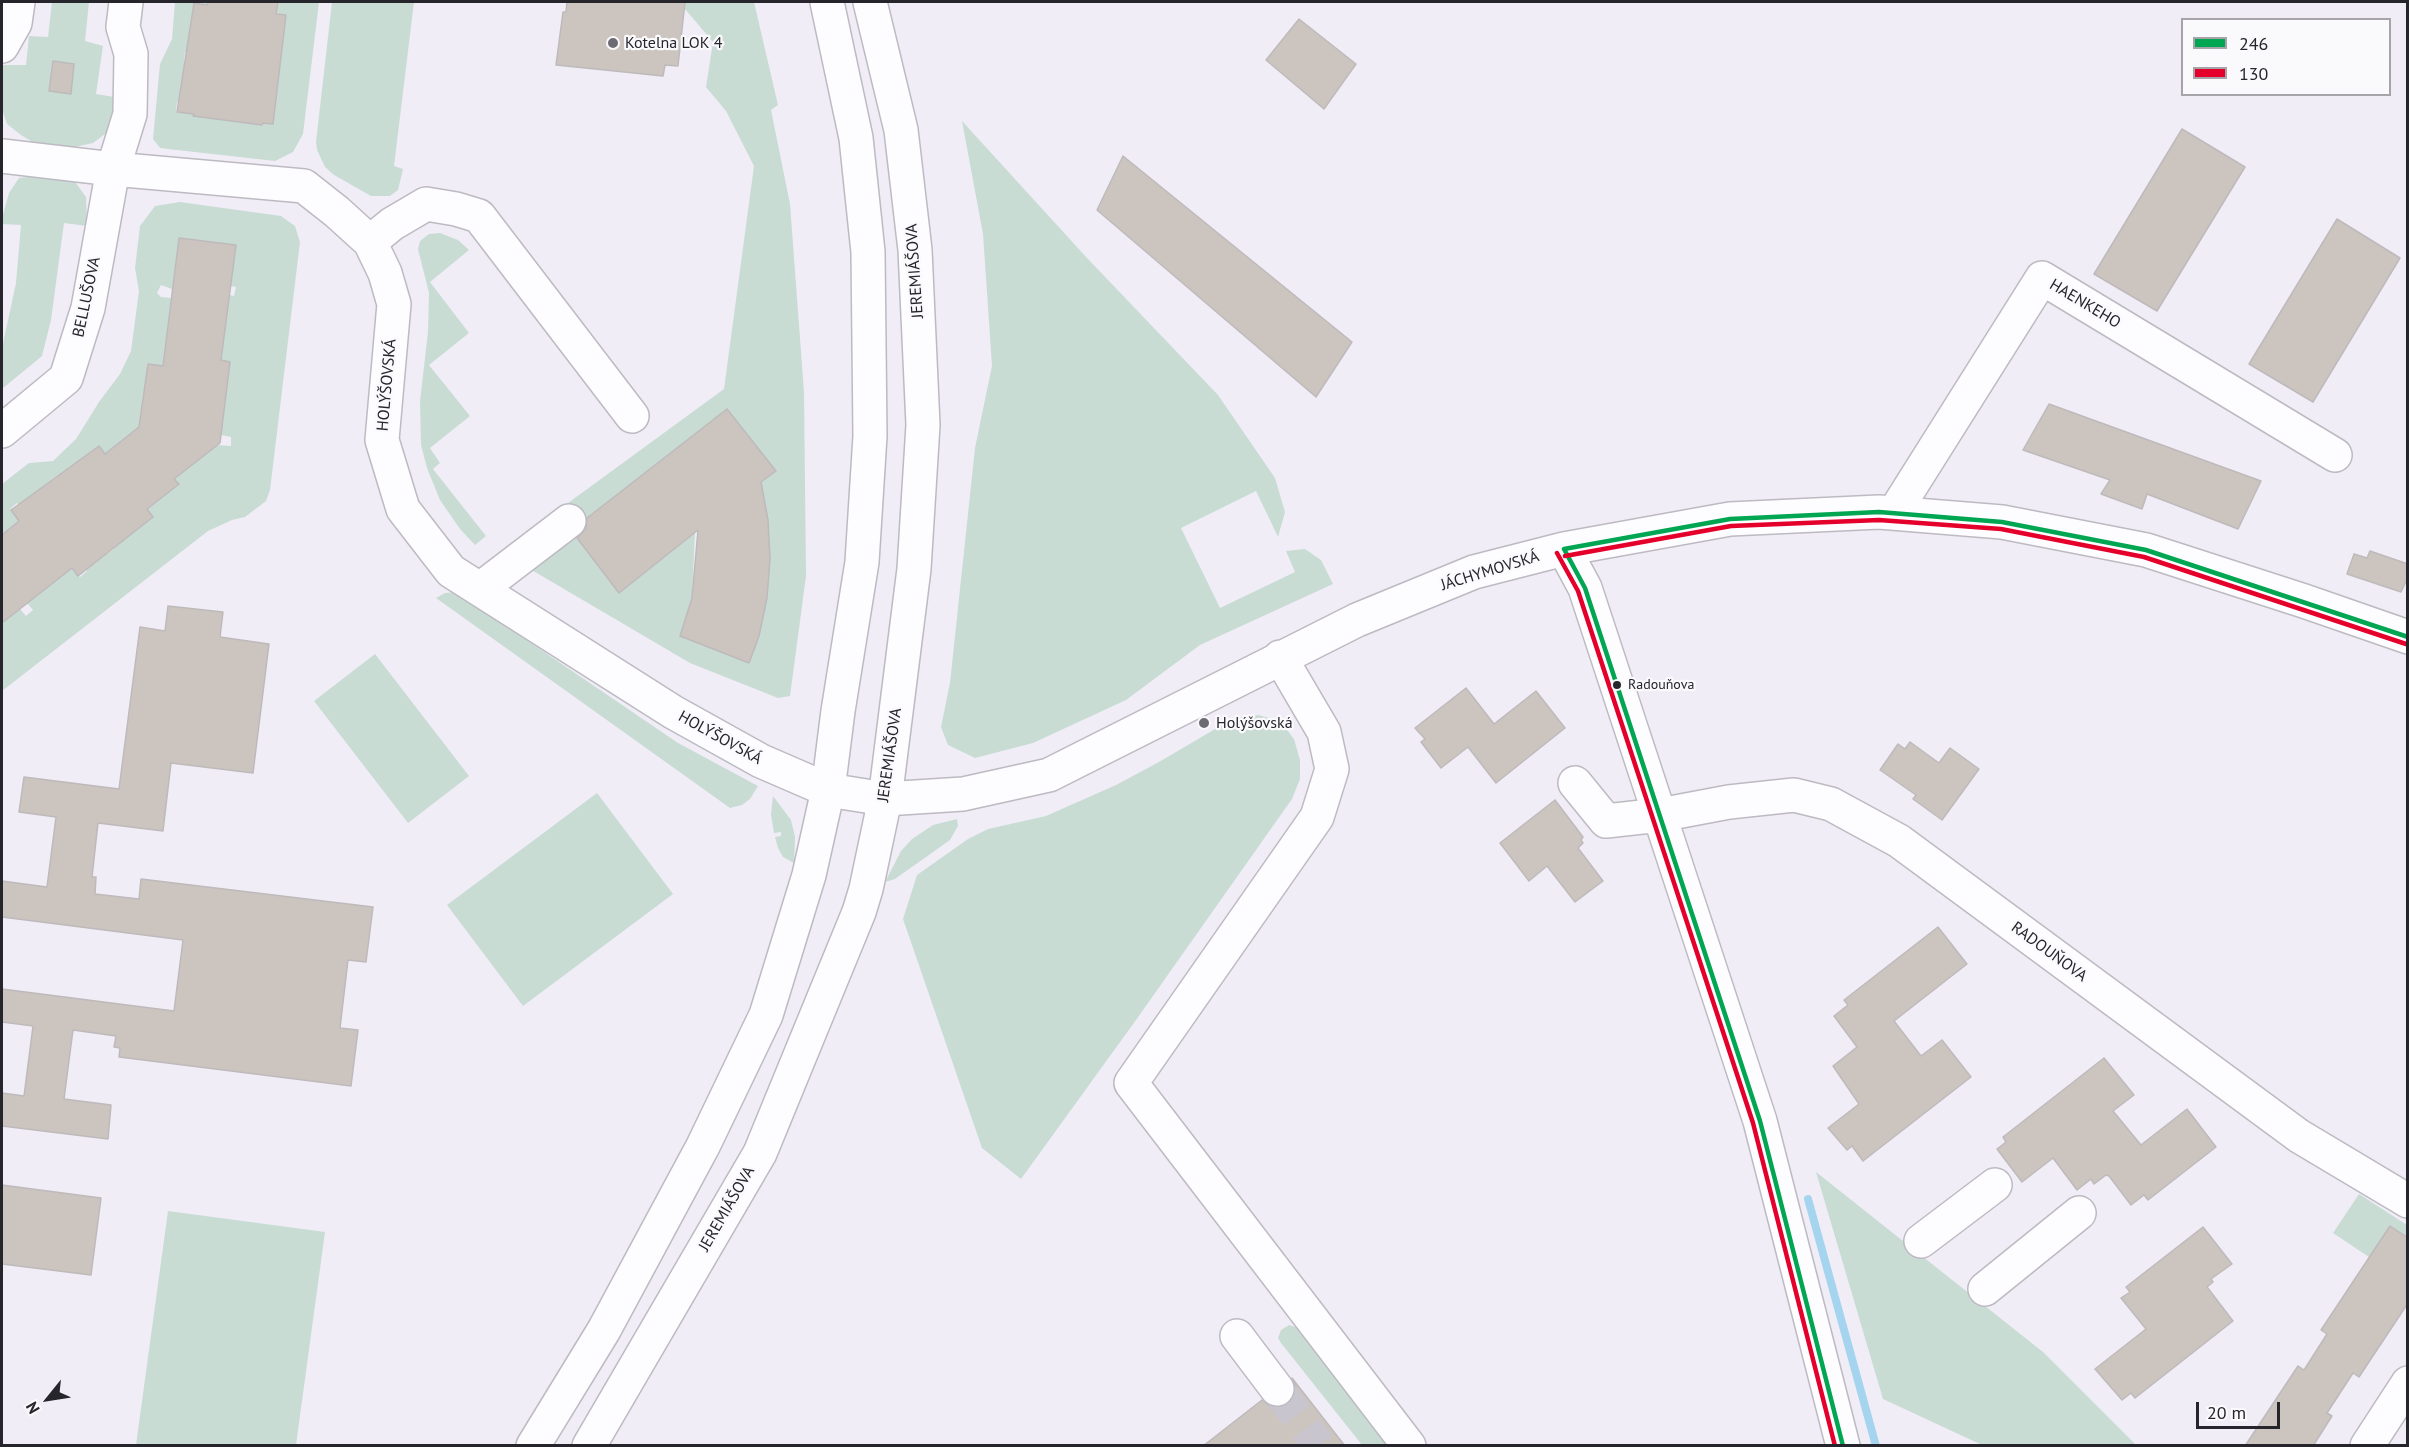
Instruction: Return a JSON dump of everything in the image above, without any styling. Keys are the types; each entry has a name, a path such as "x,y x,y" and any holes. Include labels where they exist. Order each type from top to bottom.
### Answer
{"street":[{"path":"2,46 15,23 18,2"},
{"name":"BELLUŠOVA","path":"2,431 66,378 88,308 113,169 130,114 131,54 123,27 126,2"},
{"path":"533,1446 615,1310 703,1146 766,1015 809,875 828,790 862,562 870,436 868,252 856,138 827,2"},
{"name":"JEREMIÁŠOVA","path":"589,1446 760,1153 859,912 885,799 915,569 923,425 915,250 901,130 870,2"},
{"path":"2,156 113,169"},
{"name":"HOLÝŠOVSKÁ","path":"113,169 304,186 337,212 370,242 385,273 394,304 382,440 403,509 451,571 673,712 761,761 828,790 885,799"},
{"path":"370,242 392,224 426,204 479,216 632,416"},
{"name":"HAENKEHO","path":"1894,513 2042,278 2336,455"},
{"name":"JÁCHYMOVSKÁ","path":"885,799 975,792 1049,775 1370,613 1474,572 1563,549 1730,519 1879,512 2002,522 2146,550 2408,637"},
{"path":"480,589 569,521"},
{"path":"1563,549 1585,588 1760,1121 1843,1446"},
{"path":"1280,657 1324,732 1332,769 1317,817 1131,1083 1409,1446"},
{"name":"RADOUŇOVA","path":"1575,783 1606,821 1660,815 1729,802 1794,795 1831,804 1899,841 2299,1136 2408,1201"},
{"path":"1921,1241 1995,1185"},
{"path":"1985,1289 2079,1212"},
{"path":"1237,1336 1277,1389"},
{"path":"2367,1446 2408,1383"}],"green space":[{"path":"52,2 89,2 85,41 103,46 96,94 120,98 115,120 105,134 93,143 75,147 34,143 7,124 2,109 2,65 26,65 29,36 48,37","holes":["53,61 74,64 71,93 49,91"]},
{"path":"175,2 208,2 207,5 194,3 201,54 185,52 184,61 200,64 195,104 177,102 176,112 262,125 279,74 275,24 285,25 286,16 276,14 278,2 319,2 303,134 293,152 275,161 160,148 153,139 160,64 172,39"},
{"path":"332,2 414,2 394,166 403,169 398,190 390,196 371,196 334,175 325,167 317,150 316,142"},
{"path":"685,2 754,2 778,105 771,110 790,204 804,392 806,576 790,696 778,698 690,663 501,552 724,389 754,166 726,111 706,87 713,42 685,9","holes":["727,409 776,471 761,482 759,636 749,663 680,636 692,598 695,532 619,593 571,531"]},
{"path":"962,121 1087,258 1218,395 1275,478 1285,512 1278,537 1256,491 1181,528 1220,608 1295,572 1286,551 1305,549 1321,560 1333,584 1200,645 1126,700 1033,743 975,758 948,745 941,727 950,683 975,448 992,366 983,234"},
{"path":"51,174 76,183 86,197 87,226 64,223 51,320 42,356 2,389 2,348 16,283 21,225 2,224 2,218 9,193 19,178"},
{"path":"180,202 281,216 295,226 300,242 270,490 266,501 245,517 208,531 2,691 2,623 20,609 26,616 33,610 27,603 72,568 80,577 87,571 80,562 100,546 107,554 114,549 108,540 139,515 146,523 153,517 147,509 178,484 174,479 188,443 231,446 231,437 221,435 226,396 217,395 229,371 230,362 221,360 229,295 234,296 236,287 230,286 179,239 172,289 161,285 157,293 161,297 171,298 163,366 148,364 147,373 159,396 143,394 142,403 158,405 157,413 105,454 99,446 91,451 66,484 58,475 51,480 58,490 27,515 17,503 10,509 19,521 2,535 2,484 29,463 53,461 76,439 120,374 131,351 139,291 135,268 140,226 155,206"},
{"path":"440,233 458,240 469,250 430,282 469,333 429,365 470,416 430,448 440,463 433,469 486,536 475,545 460,529 440,500 427,468 421,445 420,401 428,332 429,293 418,249 420,241 429,234"},
{"path":"456,592 678,743 758,786 750,799 742,805 730,808 436,598 445,593"},
{"path":"375,654 469,776 408,823 314,701"},
{"path":"1258,715 1273,719 1284,726 1294,739 1300,760 1300,779 1292,799 1021,1179 982,1148 903,919 917,875 968,839 988,829 1046,816 1116,785 1227,722"},
{"path":"597,793 673,894 523,1006 447,905"},
{"path":"773,796 791,820 795,837 794,863 783,857 778,848 775,837 781,836 781,832 774,833 771,815"},
{"path":"957,819 958,826 950,840 895,879 885,882 901,851 912,839 933,825"},
{"path":"1816,1172 2043,1352 2136,1445 1982,1445 1883,1399"},
{"path":"2359,1194 2407,1225 2407,1243 2406,1237 2390,1227 2375,1261 2333,1233"},
{"path":"168,1211 325,1232 296,1445 136,1445"},
{"path":"1289,1325 1301,1329 1392,1445 1362,1445 1281,1343 1278,1338 1281,1330"}],"building":[{"path":"208,2 278,2 276,14 286,15 273,124 263,123 262,125 177,112 194,3 207,5"},
{"name":"Kotelna LOK 4","path":"567,2 685,2 678,66 665,65 663,76 556,65 563,12 566,12"},
{"path":"1299,19 1356,64 1324,109 1266,60"},
{"path":"53,61 74,64 71,94 49,91"},
{"path":"2182,129 2245,167 2157,311 2094,274"},
{"path":"1123,156 1352,342 1316,397 1097,210"},
{"path":"2337,219 2400,258 2313,402 2249,364"},
{"path":"179,238 236,245 221,360 230,362 220,443 174,479 179,484 147,509 153,517 78,576 72,568 2,623 2,535 19,521 11,510 99,446 105,454 139,427 148,364 163,366"},
{"path":"2049,404 2261,481 2238,529 2147,494 2142,509 2101,494 2110,480 2023,450"},
{"path":"727,409 776,471 761,482 768,520 770,559 767,598 759,636 749,663 680,636 692,598 698,530 619,593 577,538 586,529 587,518"},
{"path":"2370,551 2408,564 2408,577 2401,592 2347,574 2354,554 2367,558"},
{"path":"168,606 223,612 220,637 269,644 253,773 171,763 163,831 98,823 92,877 96,877 95,894 139,899 141,879 373,907 366,962 348,960 340,1028 358,1030 351,1086 119,1057 120,1048 114,1047 116,1036 73,1030 64,1099 111,1105 108,1139 2,1126 2,1093 24,1096 33,1026 2,1022 2,989 174,1011 183,940 2,917 2,881 47,887 56,817 19,812 24,777 119,789 140,627 165,631"},
{"path":"1466,688 1494,724 1536,691 1565,728 1496,783 1468,747 1441,768 1421,742 1425,739 1415,728"},
{"path":"1910,742 1939,763 1950,748 1979,769 1942,820 1913,799 1916,795 1880,770 1898,744 1905,749"},
{"path":"1555,800 1583,837 1581,840 1583,843 1578,848 1603,881 1575,902 1547,866 1529,881 1500,843"},
{"path":"1938,927 1967,964 1894,1021 1921,1056 1942,1040 1971,1077 1863,1161 1852,1146 1847,1150 1828,1128 1859,1104 1833,1066 1857,1047 1834,1016 1848,1005 1844,1000"},
{"path":"2104,1058 2134,1095 2113,1111 2141,1145 2187,1109 2216,1147 2148,1200 2144,1195 2131,1205 2106,1175 2094,1184 2091,1179 2077,1190 2053,1158 2022,1182 1997,1149 2006,1142 2003,1137"},
{"path":"2,1185 101,1198 91,1275 2,1264"},
{"path":"2390,1226 2408,1238 2408,1303 2359,1377 2353,1373 2327,1413 2332,1416 2313,1446 2245,1446 2298,1366 2304,1370 2327,1334 2321,1330"},
{"path":"2203,1227 2232,1264 2211,1279 2213,1282 2207,1287 2233,1321 2135,1398 2131,1393 2122,1400 2095,1369 2146,1329 2121,1298 2130,1292 2126,1287"},
{"path":"1292,1378 1345,1446 1203,1446 1262,1400 1270,1406 1280,1407 1288,1404 1294,1396 1296,1387"}],"waterway":[{"path":"1808,1199 1876,1446"}],"tunnel":[{"path":"1277,1389 1319,1446"}],"transit line":[{"name":"246","path":"1564,549 1730,519 1879,512 2002,522 2146,550 2408,637"},
{"name":"130","path":"1565,556 1731,526 1879,520 2001,529 2144,557 2406,644"},
{"name":"246","path":"1564,549 1585,588 1760,1121 1843,1446"},
{"name":"130","path":"1557,553 1578,591 1753,1123 1835,1446"}],"place":[{"name":"Kotelna LOK 4","path":"613,43"},
{"name":"Radouňova","path":"1617,685"},
{"name":"Holýšovská","path":"1204,723"}]}
